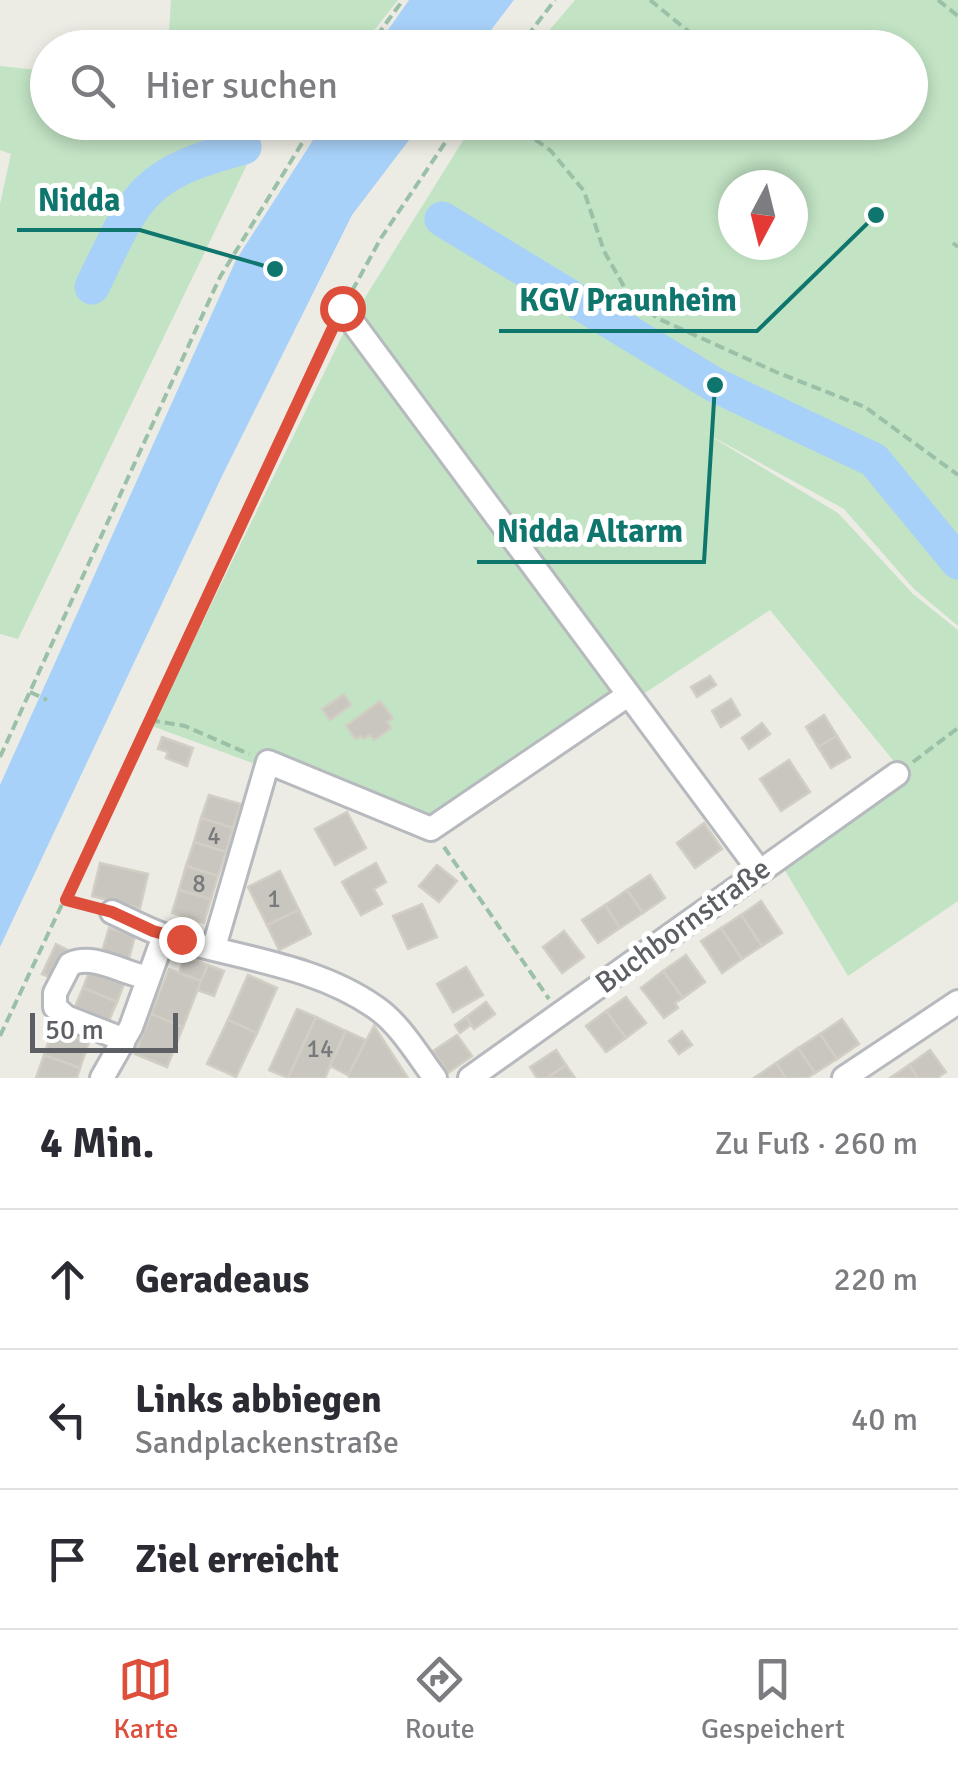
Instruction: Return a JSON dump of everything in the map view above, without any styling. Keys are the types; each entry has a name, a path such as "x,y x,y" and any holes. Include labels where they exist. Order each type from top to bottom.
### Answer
{"street":[{"path":"342,308 758,869"},
{"path":"214,947 268,762 431,829 628,695"},
{"name":"Buchbornstraße","path":"470,1078 758,869 897,774"},
{"path":"112,912 173,938 304,973 377,1008 399,1029 435,1078"},
{"path":"102,1078 122,1042 161,944 173,938"},
{"path":"122,1042 66,1018 55,1007 55,993 70,964 79,960 92,960 147,981"},
{"path":"844,1078 958,1002"}],"path":[{"path":"381,30 403,0"},
{"path":"532,30 555,0"},
{"path":"650,0 688,30"},
{"path":"938,0 958,16"},
{"path":"0,757 220,277 304,140"},
{"path":"0,1036 342,308 381,238 447,140"},
{"path":"535,140 550,151 584,191 604,251 627,292 657,318 865,407 958,474"},
{"path":"30,692 48,700"},
{"path":"150,720 185,726 268,762"},
{"path":"897,774 958,728"},
{"path":"431,829 560,1016"},
{"path":"66,900 112,912"}],"green space":[{"path":"171,0 398,0 374,30 169,30"},
{"path":"575,0 958,0 958,626 914,589 844,509 702,431 838,513 913,594 958,630 958,901 848,976 771,847 901,770 770,610 437,831 152,726 345,330 465,478 476,469 356,312 463,140 928,140 928,30 549,30"},
{"path":"0,66 30,69 30,140 259,140 18,639 0,634 0,204 11,154 0,150"}],"water":[{"path":"409,0 514,0 491,30 388,30"},
{"path":"313,140 409,140 352,215 223,474 0,947 0,785 236,260"}],"building":[{"path":"710,676 716,685 697,697 691,687"},
{"path":"344,694 351,705 330,720 322,709"},
{"path":"731,699 740,715 721,727 712,711"},
{"path":"380,701 393,718 387,722 391,728 374,740 370,735 356,739 346,726"},
{"path":"824,715 837,736 818,747 806,727"},
{"path":"762,723 770,734 749,749 742,738"},
{"path":"837,736 850,757 831,768 818,747"},
{"path":"162,737 193,748 187,766 166,758 168,752 158,749"},
{"path":"789,760 810,792 781,811 760,779"},
{"path":"209,795 241,804 233,828 201,818"},
{"path":"347,812 366,848 335,865 315,829"},
{"path":"201,818 233,828 226,852 194,842"},
{"path":"704,823 722,849 695,868 677,843"},
{"path":"194,842 226,852 218,876 186,866"},
{"path":"100,863 148,874 140,908 92,896"},
{"path":"376,863 386,882 374,889 382,904 361,915 342,882"},
{"path":"437,865 457,881 439,902 419,886"},
{"path":"186,866 218,876 211,899 179,890"},
{"path":"280,871 299,910 267,925 248,887"},
{"path":"650,875 665,898 643,913 627,890"},
{"path":"179,890 211,899 204,923 172,913"},
{"path":"627,890 643,913 620,928 605,905"},
{"path":"761,901 782,933 762,946 741,915"},
{"path":"422,904 437,937 408,949 393,916"},
{"path":"605,905 620,928 598,943 582,920"},
{"path":"299,910 311,934 279,950 267,925"},
{"path":"741,915 762,946 742,959 721,928"},
{"path":"109,928 135,936 128,962 101,955"},
{"path":"721,928 742,959 722,973 701,941"},
{"path":"564,931 584,957 562,973 543,947"},
{"path":"56,944 68,950 54,979 42,974"},
{"path":"686,955 705,982 683,998 663,971"},
{"path":"185,956 208,965 201,981 179,973"},
{"path":"93,962 127,976 117,1002 83,988"},
{"path":"208,965 224,971 214,996 197,990"},
{"path":"466,967 483,995 453,1012 437,984"},
{"path":"169,969 201,981 183,1027 151,1014"},
{"path":"663,971 683,998 675,1003 678,1008 664,1018 641,988"},
{"path":"248,975 277,988 257,1033 228,1020"},
{"path":"83,988 117,1002 106,1027 72,1013"},
{"path":"626,997 646,1023 626,1038 606,1011"},
{"path":"486,1002 495,1014 474,1029 466,1017"},
{"path":"297,1009 316,1017 288,1078 269,1070"},
{"path":"606,1011 626,1038 606,1052 586,1026"},
{"path":"151,1014 183,1027 167,1067 135,1054"},
{"path":"316,1017 346,1031 325,1078 288,1078"},
{"path":"466,1017 471,1025 460,1033 455,1025"},
{"path":"842,1019 859,1044 837,1059 820,1034"},
{"path":"228,1020 257,1033 236,1077 207,1064"},
{"path":"374,1026 408,1078 348,1075"},
{"path":"53,1029 89,1042 80,1068 44,1055"},
{"path":"346,1031 366,1040 348,1075 330,1066"},
{"path":"682,1031 692,1045 679,1054 669,1041"},
{"path":"820,1034 837,1059 815,1073 798,1048"},
{"path":"457,1035 472,1056 448,1073 433,1051"},
{"path":"798,1048 815,1073 807,1078 786,1078 776,1063"},
{"path":"556,1050 566,1065 547,1078 537,1078 530,1067"},
{"path":"930,1050 946,1072 937,1078 918,1078 909,1065"},
{"path":"44,1055 80,1068 77,1078 36,1078"},
{"path":"776,1063 786,1078 754,1078"},
{"path":"566,1065 575,1078 547,1078"},
{"path":"909,1065 918,1078 890,1078"}],"waterway":[{"path":"92,287 132,210 146,193 183,167 244,147"},
{"path":"442,219 715,385 874,460 958,562"}],"place":[{"name":"KGV Praunheim","path":"876,215"},
{"name":"Nidda","path":"275,269"},
{"name":"Nidda Altarm","path":"715,385"}],"route":[{"path":"181,939 112,912 66,900 342,308"}]}
